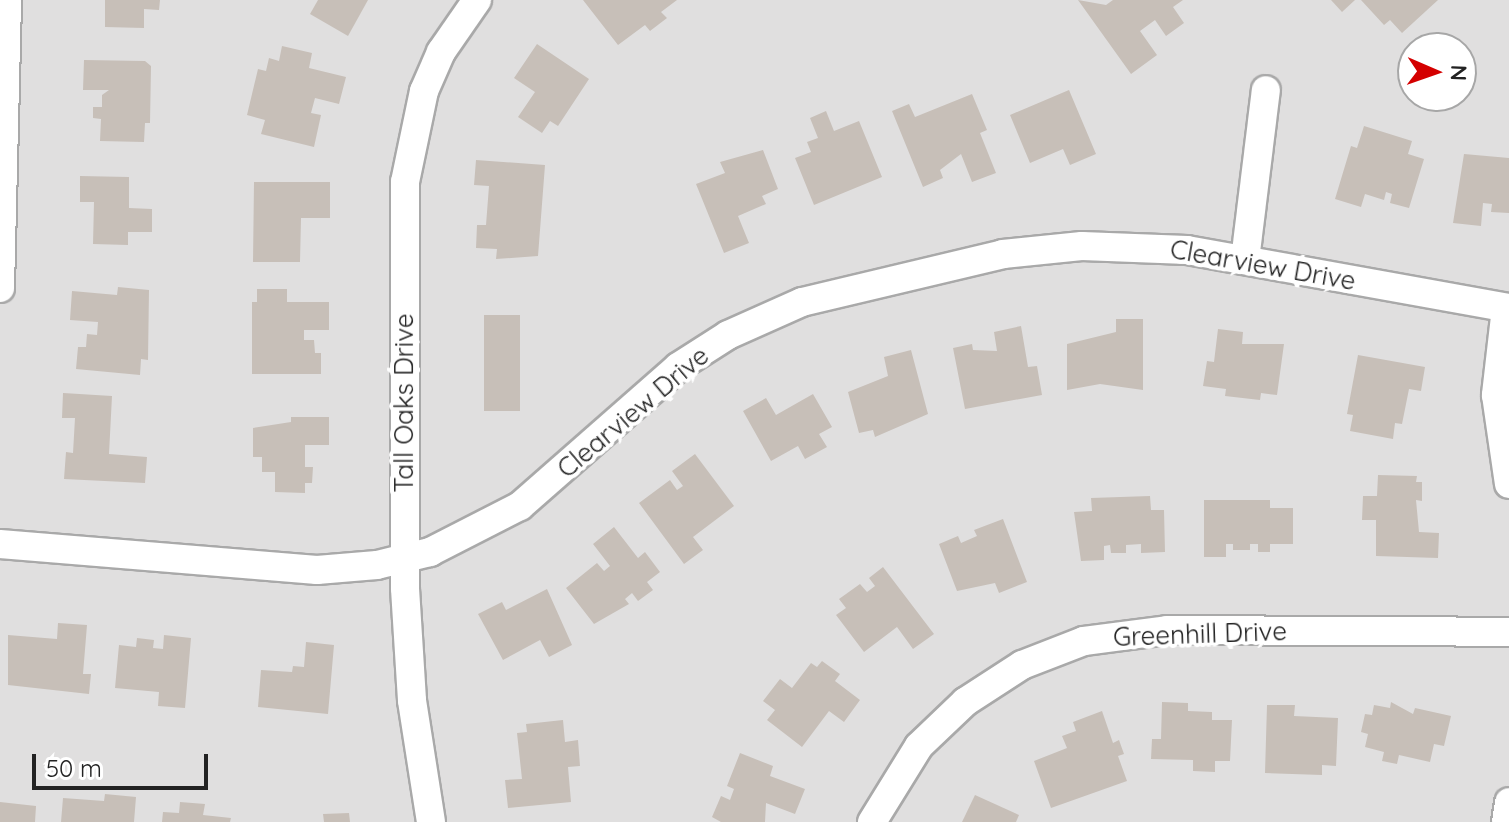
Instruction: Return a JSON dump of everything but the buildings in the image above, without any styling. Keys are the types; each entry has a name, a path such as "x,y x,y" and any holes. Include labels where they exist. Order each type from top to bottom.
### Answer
{"street":[{"path":"0,288 7,0"},
{"name":"Tall Oaks Drive","path":"431,822 410,677 404,559 407,154 441,52 477,0"},
{"path":"1245,260 1266,90"},
{"name":"Clearview Drive","path":"0,544 293,569 341,569 404,559 498,522 541,491 678,367 728,335 802,302 1037,250 1157,247 1508,308"},
{"path":"1508,308 1496,395 1509,484"},
{"name":"Greenhill Drive","path":"872,822 919,746 965,702 1022,665 1084,641 1167,630 1509,632"},
{"path":"1506,822 1509,802"}],"shaded area":[{"path":"0,0 1509,0 1509,822 0,822"}]}
